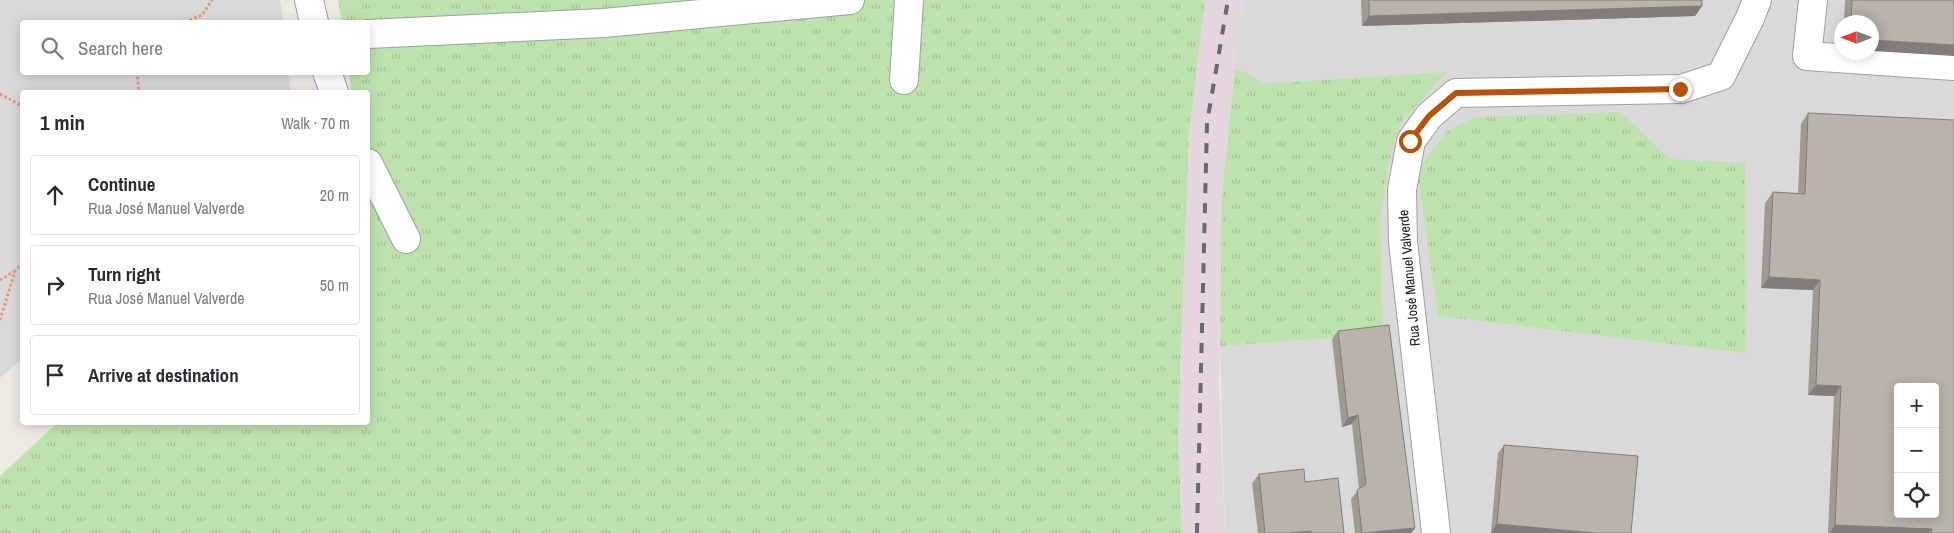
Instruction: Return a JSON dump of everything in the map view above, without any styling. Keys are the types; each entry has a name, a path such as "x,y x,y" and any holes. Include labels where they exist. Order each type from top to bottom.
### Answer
{"street":[{"path":"309,0 314,20"},
{"path":"370,34 604,23 850,0"},
{"path":"904,80 909,0"},
{"name":"Rua José Manuel Valverde","path":"1436,533 1403,242 1402,190 1410,141 1429,116 1456,93 1680,89 1721,76 1757,0"},
{"path":"1813,0 1806,56 1954,66"},
{"path":"328,75 333,90"},
{"path":"370,167 406,239"}],"path":[{"path":"190,20 202,15 212,0"},
{"path":"137,75 140,90"},
{"path":"0,94 20,105"},
{"path":"0,280 15,271 20,265"},
{"path":"0,320 15,271"}],"shaded area":[{"path":"0,0 280,0 283,20 20,20 20,75 288,75 291,90 20,90 20,361 0,378"},
{"path":"1205,0 1244,0 1238,31 1222,195 1219,383 1225,533 1182,533 1178,438 1189,135"},
{"path":"1244,0 1954,0 1954,533 1225,533 1220,346 1222,195 1238,31"}],"green space":[{"path":"338,0 1205,0 1189,135 1178,438 1182,533 0,533 0,476 55,425 370,425 370,90 351,90 349,75 370,75 370,20 342,20"},
{"path":"1235,69 1246,72 1262,84 1447,72 1402,121 1391,150 1380,221 1383,334 1220,346 1222,195"},
{"path":"1620,112 1670,159 1745,163 1746,353 1438,316 1418,175 1427,157 1447,131 1476,117"}],"building":[{"path":"1369,0 1702,0 1702,6 1369,16"},
{"path":"1852,0 1954,0 1954,45 1879,40 1879,15 1851,15"},
{"path":"1808,113 1954,120 1954,533 1931,533 1932,529 1835,525 1841,386 1816,385 1820,280 1769,277 1773,192 1805,194"},
{"path":"1389,325 1415,528 1362,533 1357,490 1366,484 1358,415 1348,418 1338,331"},
{"path":"1504,445 1638,456 1631,533 1596,533 1497,524"},
{"path":"1304,469 1305,482 1338,478 1344,533 1311,533 1311,531 1265,533 1259,474"}],"railway":[{"path":"1197,533 1207,123 1228,0"}],"route":[{"path":"1410,141 1429,116 1456,93 1680,89"}]}
